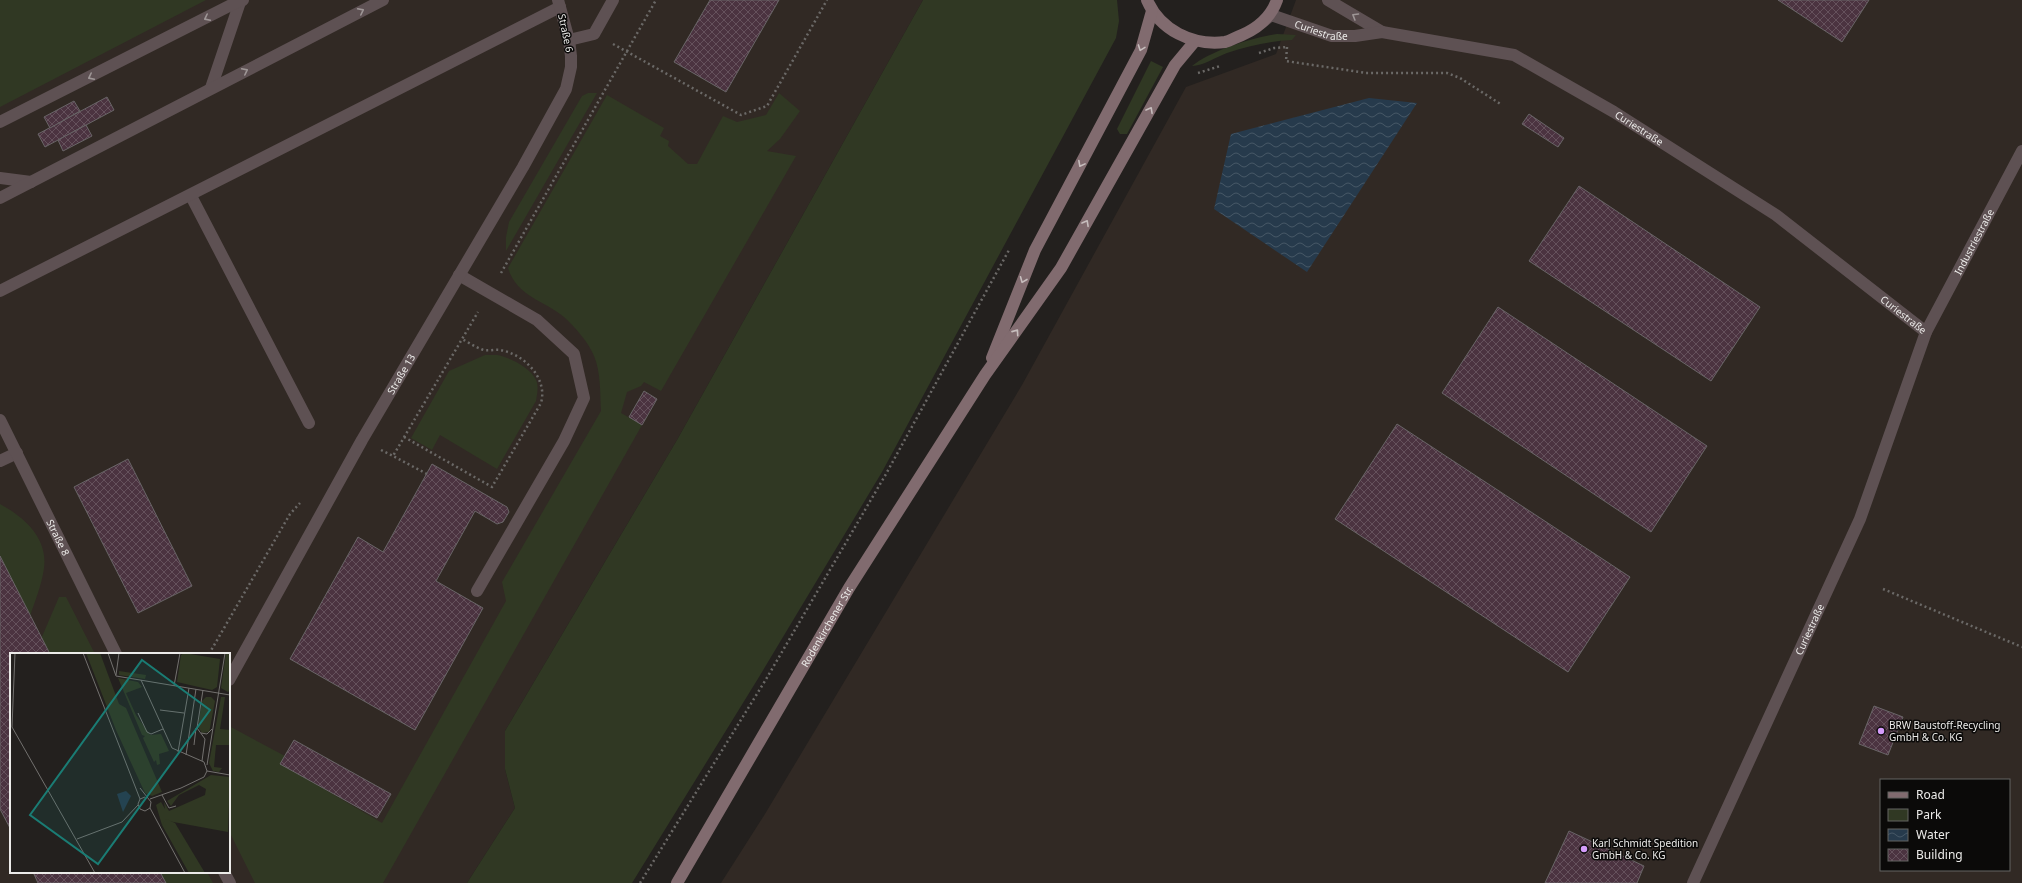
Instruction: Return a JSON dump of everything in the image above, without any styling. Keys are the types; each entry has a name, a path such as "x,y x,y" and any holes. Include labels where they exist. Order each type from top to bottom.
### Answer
{"main road":[{"path":"1150,6 1172,31 1195,41 1225,42 1254,30 1264,21 1274,8 1277,0"},
{"path":"985,375 1035,250 1141,50 1150,6"},
{"path":"985,375 1061,268 1175,65 1195,41"},
{"name":"Rodenkirchener Str.","path":"677,883 849,588 985,375"}],"street":[{"path":"0,198 383,0"},
{"path":"569,40 594,34 614,0"},
{"name":"Curiestraße","path":"1328,0 1382,32"},
{"path":"211,88 241,1"},
{"path":"0,122 241,1"},
{"path":"0,291 191,196 559,4"},
{"name":"Straße 6","path":"559,4 569,40 571,67"},
{"name":"Curiestraße","path":"1264,21 1271,15 1332,36 1355,36 1382,32 1514,55 1614,112 1776,215 1926,332 1860,519 1693,883"},
{"name":"Straße 13","path":"230,678 362,440 523,167 562,96 571,67"},
{"name":"Industriestraße","path":"1926,332 2022,151"},
{"path":"0,178 32,182"},
{"path":"191,196 309,423"},
{"path":"459,275 537,320 574,354 584,398 564,440 477,591"},
{"name":"Straße 8","path":"0,420 116,653"},
{"path":"0,462 17,453"},
{"path":"225,873 230,883"}],"path":[{"path":"427,474 393,456 462,339 656,0"},
{"path":"626,52 741,115 767,106 827,0"},
{"path":"1287,47 1286,61 1341,70 1374,73 1447,73 1460,78 1502,105"},
{"path":"640,883 765,681 886,474 1012,244"},
{"path":"404,438 492,487 541,403 543,394 540,379 531,367 514,355 500,350 483,350 462,339"},
{"path":"210,653 290,514 304,497"},
{"path":"1883,589 2022,647"}],"shaded area":[{"path":"0,0 923,0 677,440 505,731 505,769 515,808 467,883 0,883"},
{"path":"1296,0 2022,0 2022,883 721,883 765,814 1022,385 1186,87 1276,54"}],"green space":[{"path":"0,0 206,0 0,107"},
{"path":"923,0 1117,0 1119,21 1116,38 882,472 759,677 632,883 467,883 515,808 505,769 505,731 677,440"},
{"path":"1277,34 1296,35 1292,40 1243,48 1227,53 1201,65 1192,66 1200,60 1221,50 1257,38"},
{"path":"1151,61 1163,67 1127,134 1120,134 1117,129"},
{"path":"588,93 597,93 506,251 506,237 509,222 582,96"},
{"path":"779,93 800,111 780,139 767,151 796,156 661,391 644,382 641,386 627,392 621,413 642,425 383,883 255,883 230,833 230,727 285,756 281,764 382,823 506,601 502,582 601,411 598,369 589,346 577,330 564,317 524,292 512,278 508,268 607,95 664,128 660,136 669,141 668,146 688,164 697,164 723,116 737,122 766,115"},
{"path":"485,355 502,356 525,367 536,380 538,390 536,401 497,469 440,435 432,450 411,438 449,371"},
{"path":"0,504 18,515 26,522 38,538 42,547 44,557 43,574 30,616 0,556"},
{"path":"59,597 66,597 94,653 48,653 41,639"},
{"path":"161,873 208,873 213,883 166,883"}],"water":[{"path":"1369,98 1417,103 1307,272 1214,209 1231,134"}],"building":[{"path":"710,0 779,0 726,92 674,62"},
{"path":"1778,0 1869,0 1842,42"},
{"path":"107,97 114,110 45,147 38,134"},
{"path":"74,101 80,111 50,128 44,117"},
{"path":"1529,114 1564,138 1558,147 1522,124"},
{"path":"86,125 92,136 63,151 58,140"},
{"path":"1579,186 1760,307 1711,381 1529,261"},
{"path":"1498,307 1707,446 1651,532 1442,393"},
{"path":"644,391 657,399 642,425 629,417"},
{"path":"1397,424 1630,577 1568,672 1335,519"},
{"path":"128,459 192,586 138,613 74,487"},
{"path":"432,464 507,507 509,512 503,522 497,524 475,511 436,581 483,608 415,730 290,659 358,537 383,552"},
{"path":"0,556 49,653 10,653 10,828 0,809"},
{"name":"BRW Baustoff-Recycling GmbH & Co. KG","path":"1874,706 1903,717 1888,755 1859,744"},
{"path":"294,740 391,794 377,818 280,764"},
{"name":"Karl Schmidt Spedition GmbH & Co. KG","path":"1569,831 1644,866 1637,883 1545,883"},
{"path":"33,873 161,873 166,883 38,883"}],"place":[{"name":"BRW Baustoff-Recycling GmbH & Co. KG","path":"1881,731"},
{"name":"Karl Schmidt Spedition GmbH & Co. KG","path":"1584,849"}]}
